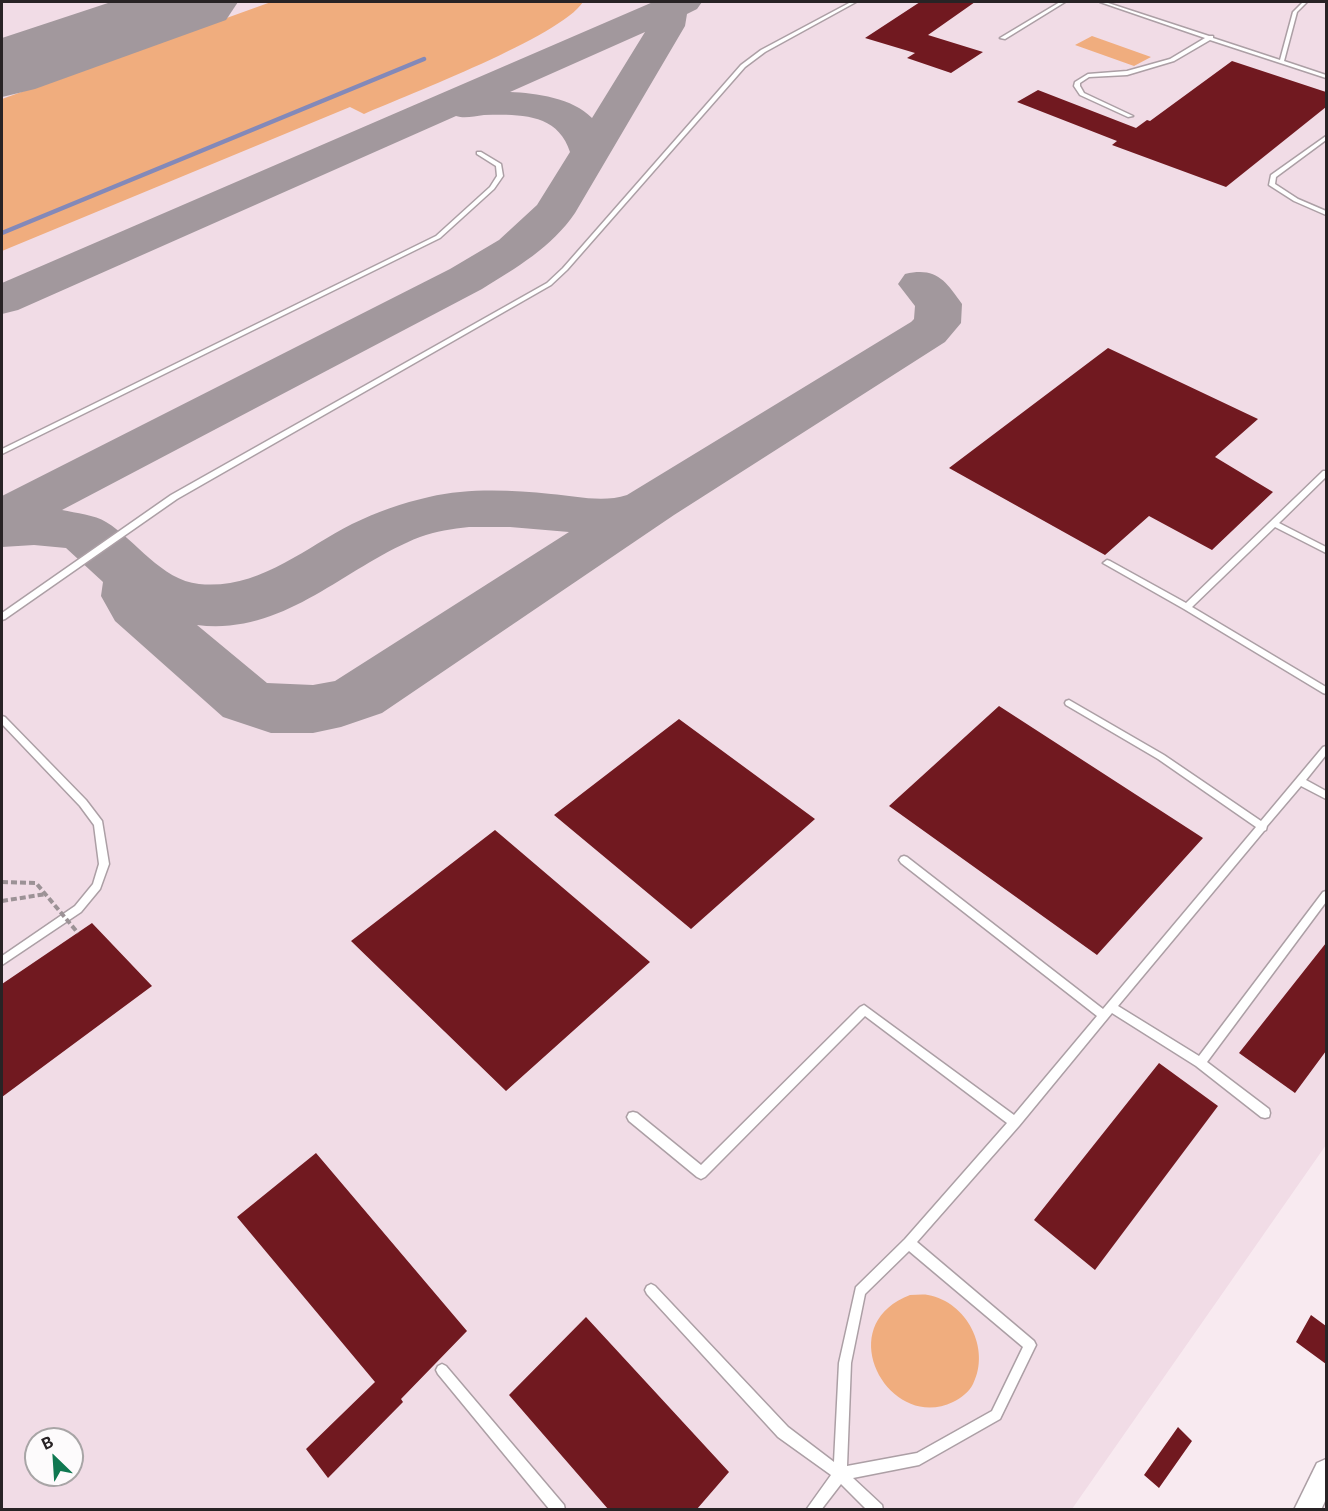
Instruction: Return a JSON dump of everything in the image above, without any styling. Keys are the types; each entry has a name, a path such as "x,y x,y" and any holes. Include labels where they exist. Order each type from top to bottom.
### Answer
{"street":[{"path":"1307,1509 1326,1472"}],"lane":[{"path":"2,617 174,497 549,284 565,269 743,66 763,51 854,2"},
{"path":"1004,38 1063,2"},
{"path":"1102,2 1326,77"},
{"path":"1134,11 1139,2"},
{"path":"1282,61 1296,12 1305,2"},
{"path":"1130,116 1082,94 1077,86 1078,82 1094,75 1127,73 1172,60 1211,37"},
{"path":"1326,138 1273,176 1272,185 1296,200 1326,213"},
{"path":"2,452 438,237 492,188 500,176 499,165 478,153"},
{"path":"1187,607 1326,473"},
{"path":"1274,523 1326,550"},
{"path":"1107,563 1187,607 1326,691"},
{"path":"1069,703 1161,757 1263,827"},
{"path":"2,719 83,803 99,824 104,864 97,886 78,909 2,961"},
{"path":"812,1509 840,1474 845,1363 860,1291 909,1243 1015,1122 1326,749"},
{"path":"1300,781 1326,795"},
{"path":"904,860 1107,1012 1200,1063 1265,1113"},
{"path":"1200,1063 1326,895"},
{"path":"633,1117 701,1173 864,1010 1015,1122"},
{"path":"840,1474 919,1459 996,1415 1030,1345 909,1243"},
{"path":"651,1290 783,1432 840,1474 877,1509"},
{"path":"442,1370 558,1509"}],"path":[{"path":"2,882 36,883 78,933"},
{"path":"2,901 46,894"}],"shaded area":[{"path":"2,2 1326,2 1326,1145 1072,1509 2,1509"},
{"path":"271,2 583,2 569,16 515,48 447,79 364,114 350,107 2,251 2,99"},
{"path":"1092,36 1151,57 1134,66 1075,45"},
{"path":"910,1295 926,1295 942,1299 964,1317 972,1329 977,1342 978,1370 969,1390 953,1402 930,1408 908,1403 890,1390 878,1372 871,1351 874,1329 886,1310"}],"building":[{"path":"920,2 975,2 928,35 983,52 951,73 907,58 915,53 865,38"},
{"path":"1232,61 1326,92 1326,107 1226,187 1112,145 1117,141 1017,102 1038,90 1136,128 1147,120 1150,121"},
{"path":"1108,348 1258,419 1215,457 1273,492 1212,550 1149,516 1105,555 949,468"},
{"path":"999,706 1203,838 1097,955 889,806"},
{"path":"679,719 815,819 691,929 554,815"},
{"path":"495,830 650,962 506,1091 351,941"},
{"path":"92,923 152,986 2,1097 2,984"},
{"path":"1326,943 1326,1051 1295,1093 1239,1053"},
{"path":"1159,1063 1218,1106 1095,1270 1034,1220"},
{"path":"316,1153 467,1331 401,1399 403,1402 328,1478 306,1449 375,1382 237,1217"},
{"path":"1311,1315 1326,1326 1326,1364 1296,1342"},
{"path":"586,1317 729,1472 697,1509 608,1509 509,1395"},
{"path":"1178,1427 1192,1441 1159,1488 1144,1475"}],"waterway":[{"path":"2,233 424,59"}],"taxiway":[{"path":"670,2 671,8"},
{"path":"671,8 685,2"},
{"path":"2,300 671,8"},
{"path":"591,152 667,26 671,8"},
{"path":"461,106 518,104 557,113 573,122 585,135 591,152"},
{"path":"2,519 466,279 515,249 554,213 591,152"},
{"path":"133,575 130,596 136,606 245,700 271,709 313,709 341,704 360,697 655,502 928,332 937,323 939,304 921,284"},
{"path":"2,529 44,527 65,529 86,535 152,589 183,602 200,605 232,604 262,597 290,585 371,538 399,524 429,515 469,509 496,509 606,517 633,513 645,508"}],"runway":[{"path":"2,69 195,2"}]}
